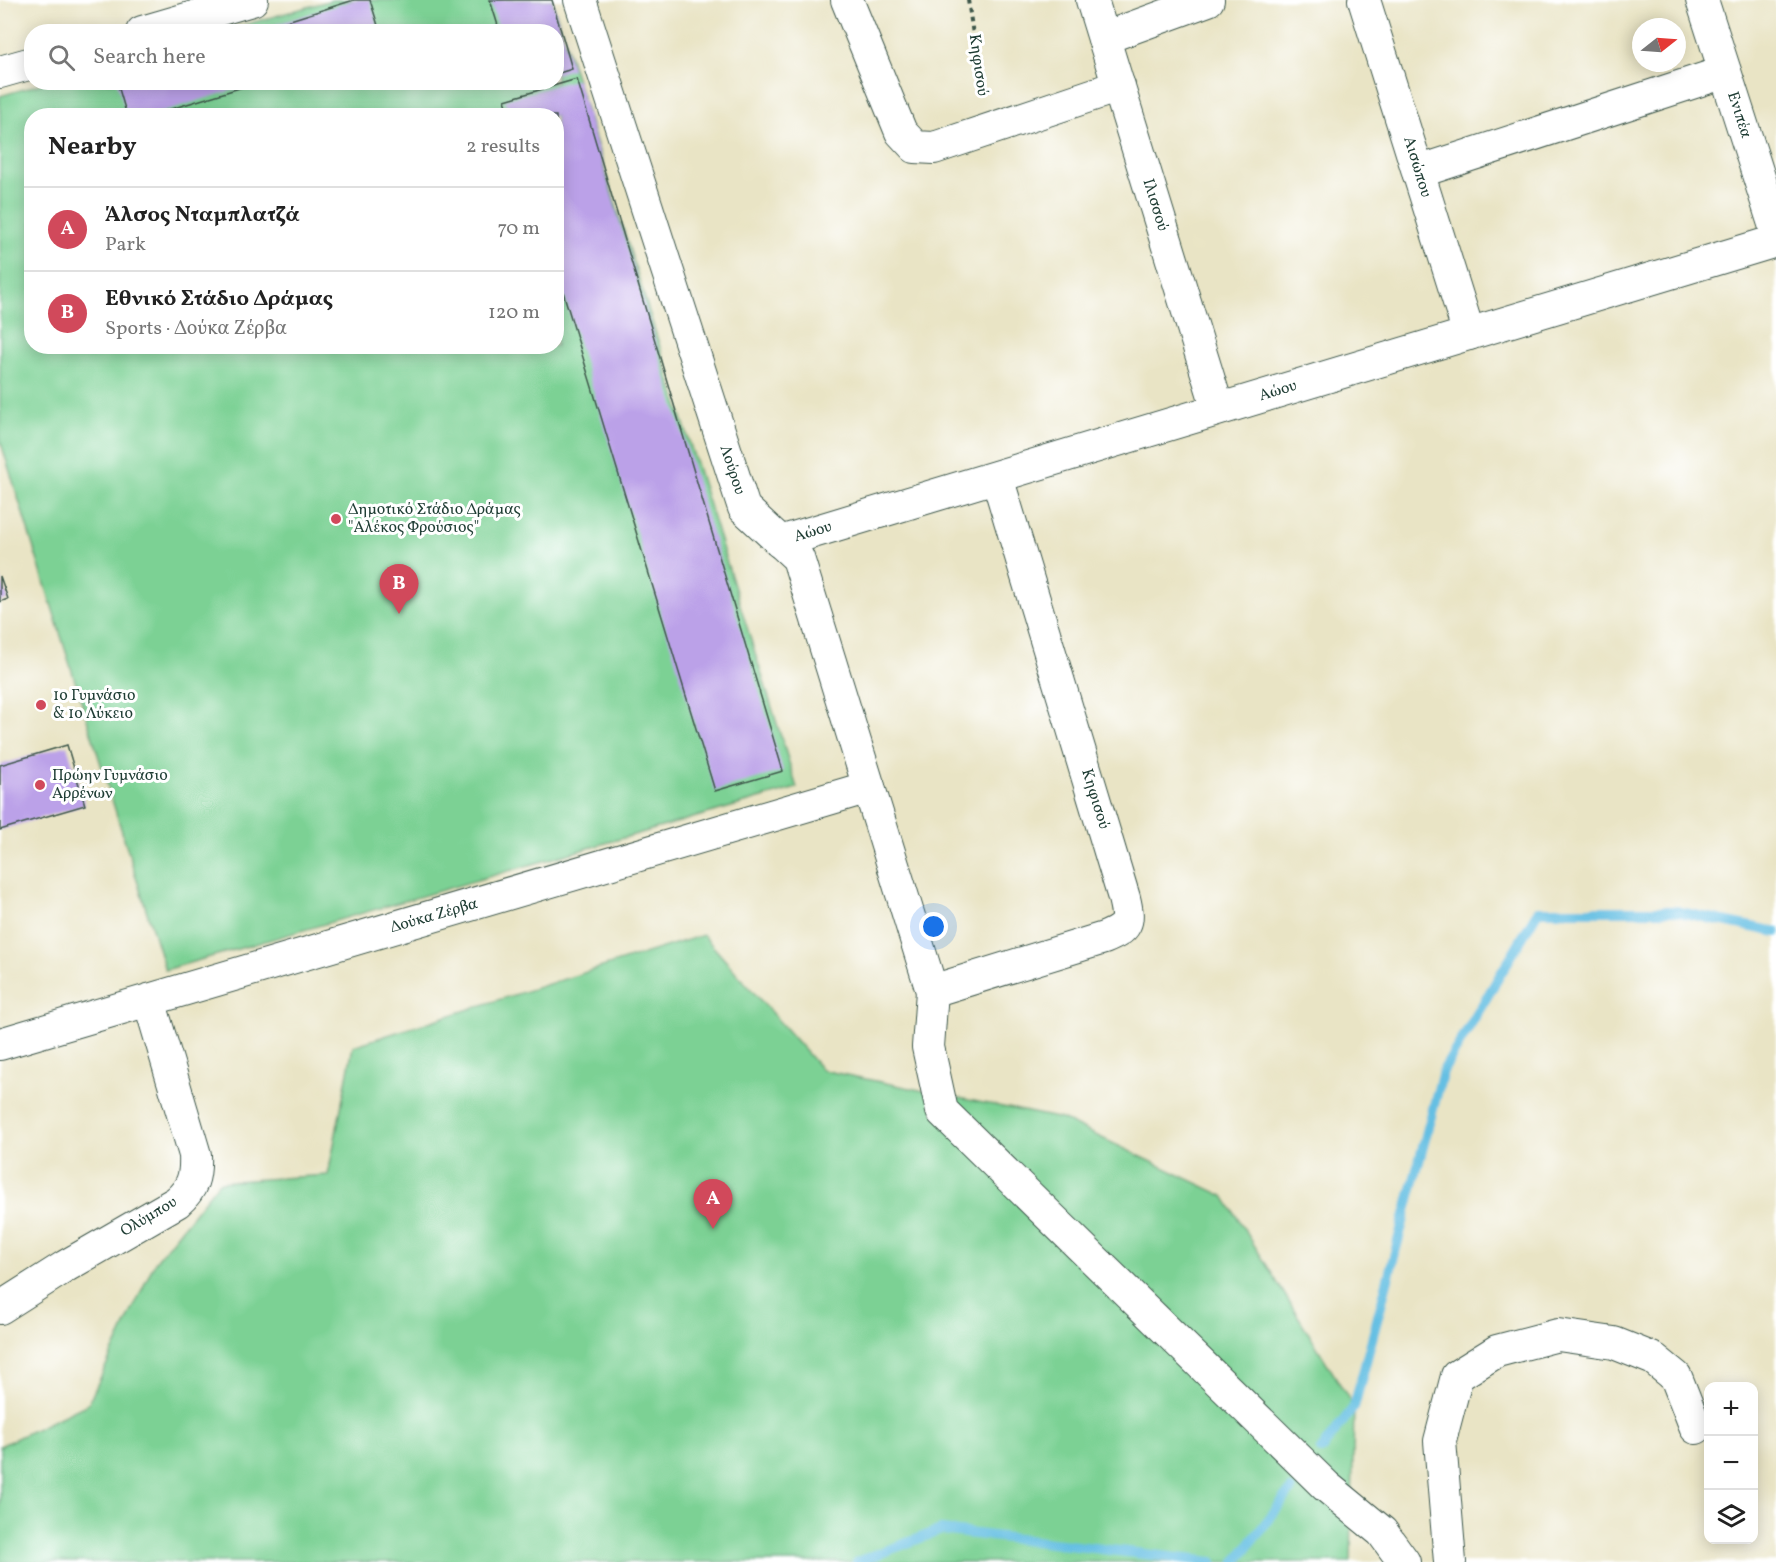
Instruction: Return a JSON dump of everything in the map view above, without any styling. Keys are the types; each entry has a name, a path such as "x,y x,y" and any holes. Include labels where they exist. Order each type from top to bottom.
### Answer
{"street":[{"path":"170,24 252,0"},
{"name":"Λούρου","path":"580,0 744,508 798,558 932,991"},
{"path":"847,0 896,123 909,142 920,148 928,149 987,131 1119,86"},
{"name":"Ιλισσού","path":"1092,0 1218,410"},
{"path":"1104,38 1208,0"},
{"name":"Αισώπου","path":"1364,0 1469,334"},
{"name":"Ενιπέα","path":"1702,0 1776,230"},
{"path":"0,72 24,65"},
{"path":"1418,172 1725,72"},
{"name":"Αώου","path":"780,542 1776,242"},
{"name":"Κηφισού","path":"932,991 1104,938 1120,932 1127,920 1124,898 997,477"},
{"name":"Δούκα Ζέρβα","path":"0,1044 869,787"},
{"path":"932,991 928,1047 942,1111 1326,1486 1382,1532 1404,1562"},
{"name":"Ολύμπου","path":"0,1308 66,1266 177,1202 186,1195 193,1184 195,1155 149,1000"},
{"path":"1450,1562 1446,1536 1440,1441 1457,1376 1497,1351 1558,1335 1614,1342 1654,1359 1676,1377 1696,1428"}],"path":[{"name":"Κηφισού","path":"968,0 987,131"}],"green space":[{"path":"332,0 552,0 559,24 248,24"},
{"path":"564,39 797,788 165,970 0,440 0,96 24,89 564,90"},
{"path":"703,935 822,1070 1062,1119 1224,1196 1354,1407 1351,1562 0,1562 0,1446 88,1404 155,1262 219,1182 328,1175 353,1046"}],"building":[{"path":"354,0 370,0 378,24 278,24"},
{"path":"490,0 552,0 559,24 498,24"},
{"path":"564,41 572,69 564,72"},
{"path":"577,79 783,771 715,791 564,295 564,108 508,108 505,100 539,90 564,90 564,83"},
{"path":"119,90 233,90 174,108 125,108"},
{"path":"0,576 8,599 0,602"},
{"name":"Πρώην Γυμνάσιο Αρρένων","path":"67,745 85,805 0,830 0,765"}],"waterway":[{"path":"1321,1450 1354,1407 1443,1071 1538,911 1675,911 1776,932"},
{"path":"1236,1562 1291,1490"},
{"path":"857,1562 941,1530 1212,1562"}],"place":[{"name":"Δημοτικό Στάδιο Δράμας \"Αλέκος Φρούσιος\"","path":"336,519"},
{"name":"Εθνικό Στάδιο Δράμας","path":"399,614"},
{"name":"1o Γυμνάσιο & 1ο Λύκειο","path":"41,705"},
{"name":"Πρώην Γυμνάσιο Αρρένων","path":"40,785"},
{"name":"Άλσος Νταμπλατζά","path":"713,1229"}]}
